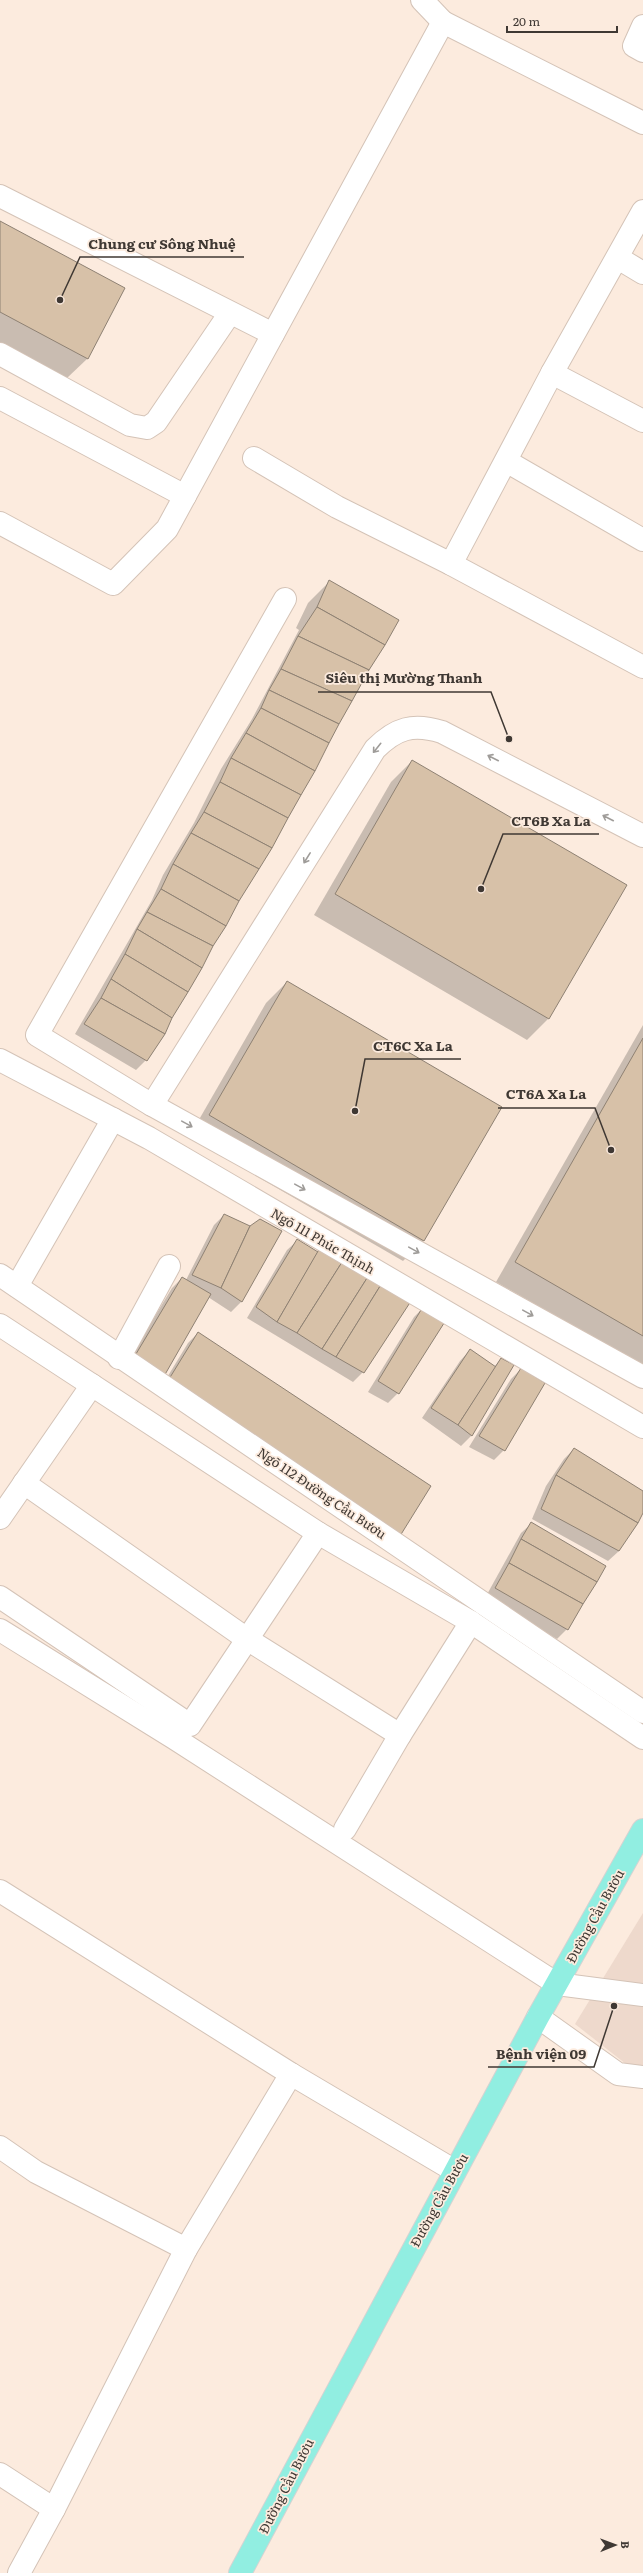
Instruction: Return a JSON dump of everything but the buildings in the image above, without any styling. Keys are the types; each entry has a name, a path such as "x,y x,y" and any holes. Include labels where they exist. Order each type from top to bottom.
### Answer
{"main road":[{"name":"Đường Cầu Bươu","path":"240,2573 538,2017 643,1830"}],"street":[{"path":"422,0 443,22 643,123"},
{"path":"0,523 113,584 167,529 443,22"},
{"path":"643,26 634,46 643,51"},
{"path":"0,196 273,334"},
{"path":"452,564 552,373 618,258 643,211"},
{"path":"618,258 643,273"},
{"path":"0,354 130,425 147,428 156,422 230,313"},
{"path":"552,373 643,421"},
{"path":"0,398 185,496"},
{"path":"254,458 337,507 452,564 643,666"},
{"path":"506,461 643,540"},
{"path":"285,599 37,1035 152,1105 643,1377"},
{"path":"152,1105 375,749 391,734 402,729 416,728 430,728 442,732 643,836"},
{"name":"Ngõ 111 Phúc Thịnh","path":"0,1060 113,1119 643,1427"},
{"path":"8,1281 113,1119"},
{"path":"119,1358 169,1266"},
{"name":"Ngõ 112 Đường Cầu Bươu","path":"8,1281 119,1358 337,1502 643,1712"},
{"path":"0,1325 318,1532 471,1622 643,1738"},
{"path":"0,1518 92,1385"},
{"path":"24,1484 247,1639 400,1735"},
{"path":"0,1597 190,1725 318,1532"},
{"path":"345,1829 400,1735 471,1622"},
{"path":"0,1630 174,1738 557,1984 643,1995"},
{"path":"0,1891 291,2074 455,2171"},
{"path":"538,2017 618,2074 643,2078"},
{"path":"19,2573 54,2508 186,2249 291,2074"},
{"path":"0,2147 36,2172 186,2249"},
{"path":"0,2474 54,2508"}],"shaded area":[{"path":"643,1913 643,2067 626,2064 575,2024"}],"place":[{"name":"Chung cư Sông Nhuệ","path":"60,300"},
{"name":"Siêu thị Mường Thanh","path":"509,739"},
{"name":"CT6B Xa La","path":"481,889"},
{"name":"CT6C Xa La","path":"355,1111"},
{"name":"CT6A Xa La","path":"611,1150"},
{"name":"Bệnh viện 09","path":"614,2006"}]}
